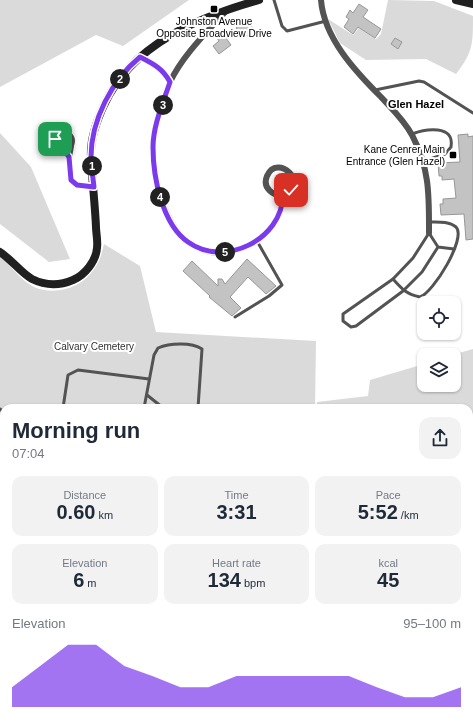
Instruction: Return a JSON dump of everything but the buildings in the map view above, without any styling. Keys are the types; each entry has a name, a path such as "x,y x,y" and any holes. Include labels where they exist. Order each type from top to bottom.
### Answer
{"street":[{"path":"0,252 31,278 49,285 64,284 79,277 91,264 97,248 91,156 96,124 104,104 117,83 129,66 154,46 198,20 227,9 259,0"},
{"path":"321,0 322,12 331,34 353,68 402,120 411,134 424,161 429,190 429,233"},
{"path":"456,0 473,4"},
{"path":"227,9 191,49 170,82 158,120 153,146 158,186 162,203 169,218 187,242 202,250 219,252 238,250 257,241 272,228 283,202 283,195"},
{"path":"140,57 157,65 170,82"},
{"path":"69,157 63,149 58,147 55,142 56,136 60,133 66,132 72,140 69,157 71,180 77,185 94,187"},
{"path":"63,149 71,146"},
{"path":"275,168 284,168 293,178 293,187 283,195 274,194 267,188 266,178 275,168"}],"lane":[{"path":"274,0 282,26 287,31 326,20"},
{"path":"374,91 419,81 424,82 473,112"},
{"path":"411,134 438,130 447,133 450,137 452,142 449,152 424,161"},
{"path":"393,279 403,291 409,295 420,297 424,296 444,271 459,236 456,227 444,222 429,222"},
{"path":"429,233 438,247 422,272 403,291 356,326 351,327 343,321 343,314 393,279 413,258 429,233"},
{"path":"234,317 269,296 282,285 257,241"},
{"path":"438,247 454,249"},
{"path":"145,404 154,356 158,348 166,345 198,346 202,349 198,404"},
{"path":"64,404 68,375 78,370 149,379"},
{"path":"147,395 158,404"}],"green space":[{"path":"0,0 189,0 123,46 96,35 0,87"},
{"path":"388,0 434,1 473,16 471,47 466,60 456,74 426,59 366,60 340,43 328,19 353,35 359,28 376,39 381,34"},
{"path":"0,133 31,167 70,259 49,262 0,224"},
{"name":"Calvary Cemetery","path":"104,244 140,266 156,332 316,341 315,404 0,404 0,257 24,281 42,290 51,291 67,288 83,281 89,276 98,263"},
{"path":"473,349 473,404 317,404 317,402 368,396 370,380 417,366 417,392 461,392 461,352"}],"place":[{"name":"Johnston Avenue Opposite Broadview Drive","path":"214,9"},
{"name":"Kane Cenrer Main Entrance (Glen Hazel)","path":"453,155"}],"district":[{"name":"Glen Hazel","path":"416,104"}],"route":[{"path":"55,139 56,145 63,149 69,157 71,180 77,185 94,187 91,156 96,124 104,104 117,83 129,66 140,57 157,65 170,82 158,120 153,146 156,174 162,203 169,218 187,242 202,250 219,252 238,250 257,241 272,228 283,202 283,195 287,194 291,190"}]}
